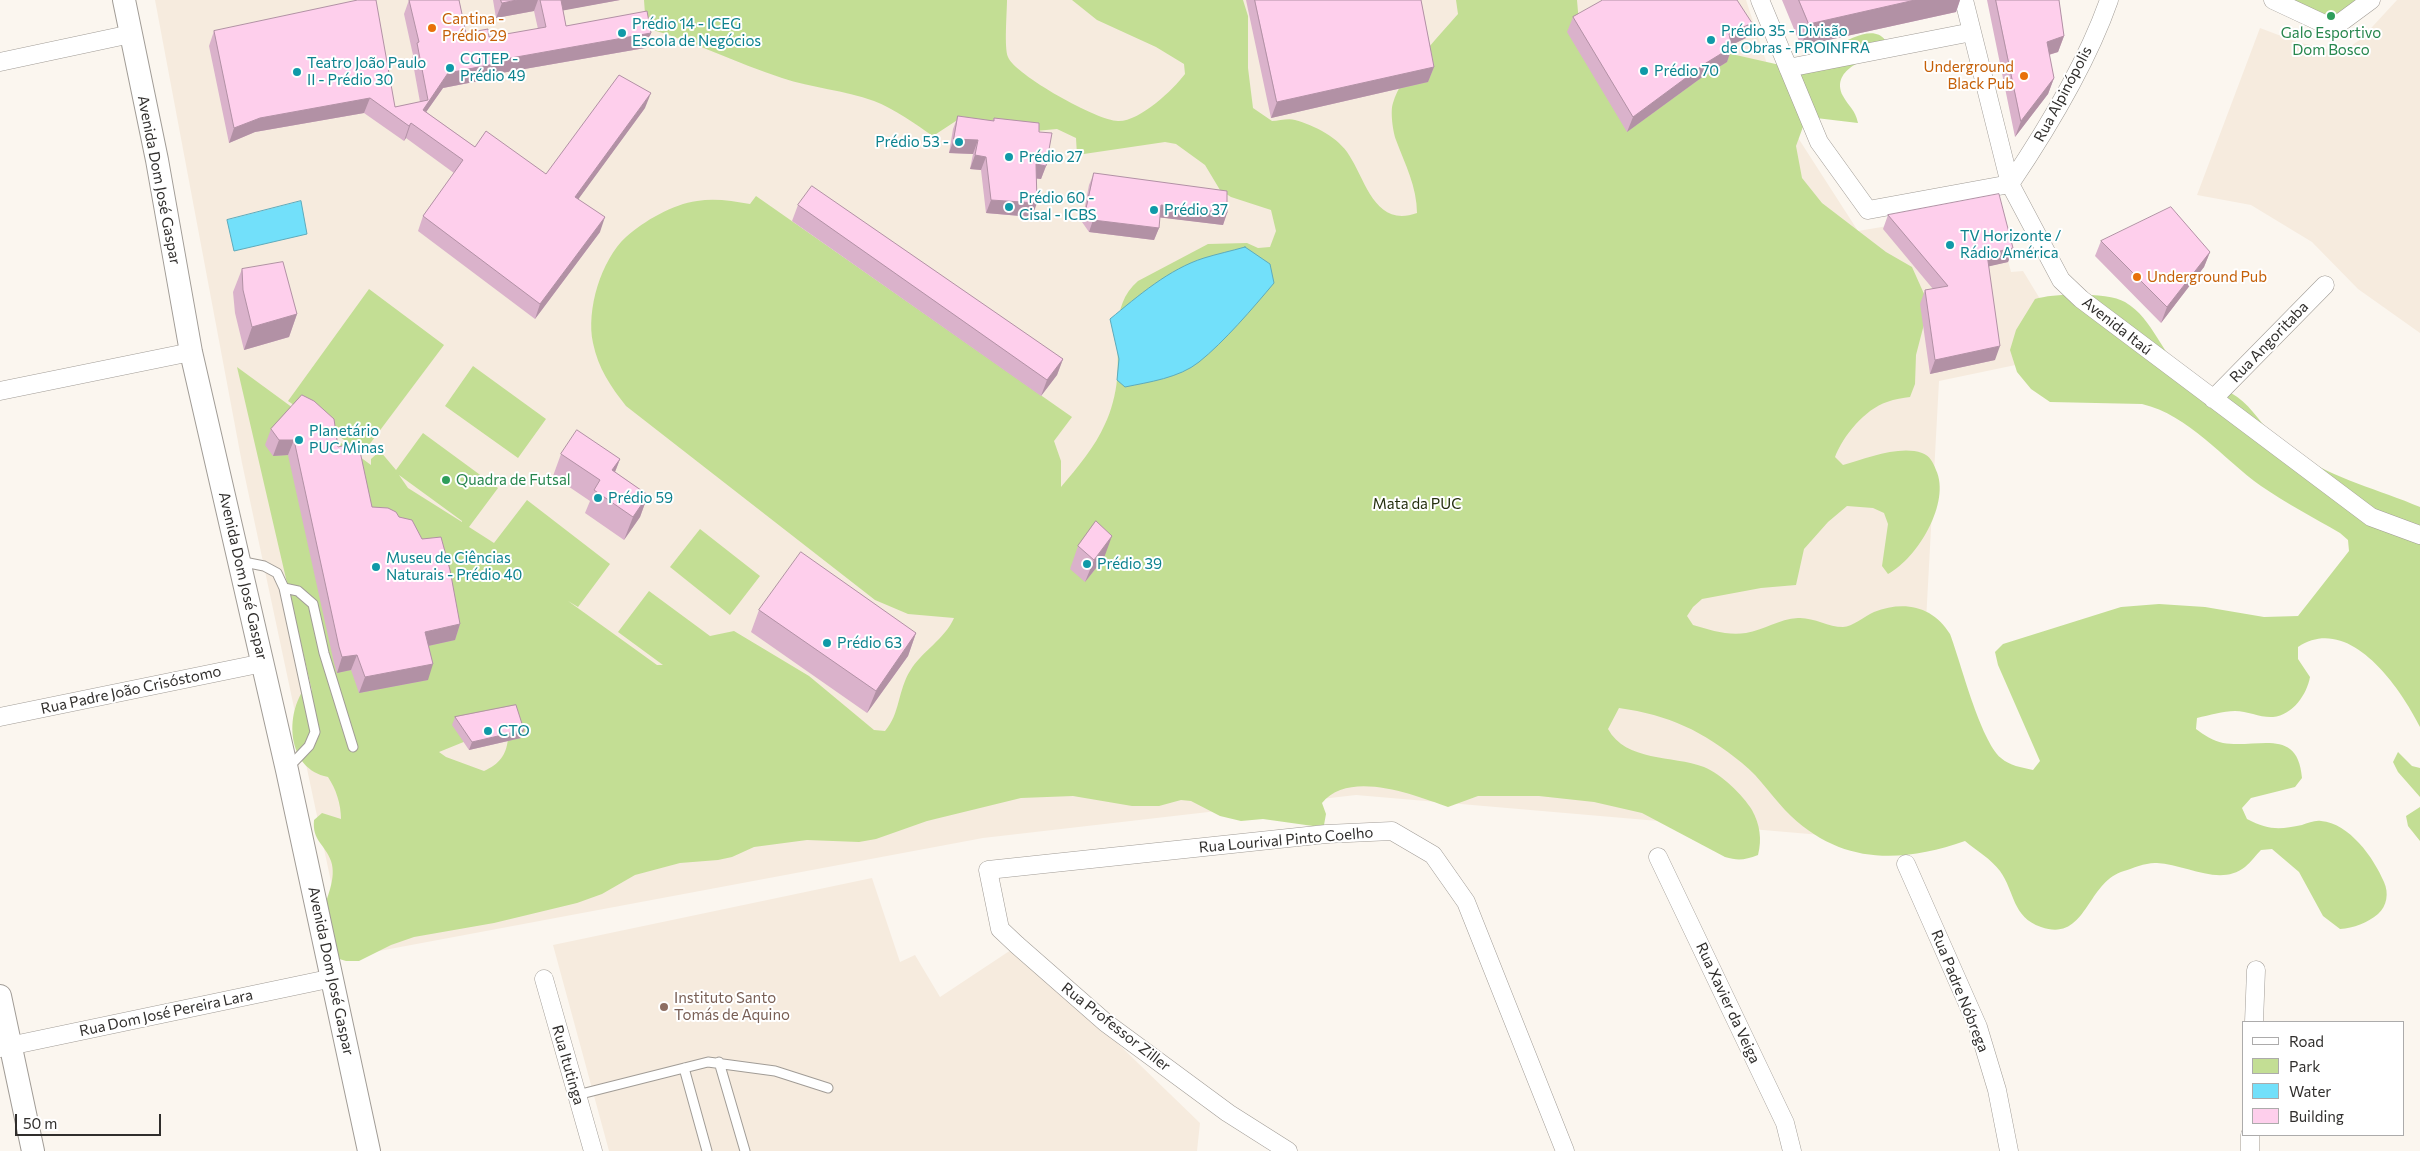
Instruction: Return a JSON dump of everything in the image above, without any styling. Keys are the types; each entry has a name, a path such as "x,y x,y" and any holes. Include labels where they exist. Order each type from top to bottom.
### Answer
{"street":[{"name":"Avenida Dom José Gaspar","path":"124,0 157,160 191,352 287,770 369,1151"},
{"path":"1760,0 1819,142 1868,210 2010,184"},
{"name":"Avenida Itaú","path":"1964,0 2010,184 2061,280 2081,299 2371,517 2420,535"},
{"name":"Rua Alpinópolis","path":"2010,184 2042,136 2100,24 2108,0"},
{"path":"2273,0 2333,28 2371,0"},
{"path":"1788,68 1972,32"},
{"path":"0,62 131,34"},
{"name":"Rua Angoritaba","path":"2213,399 2325,285"},
{"path":"0,391 191,352"},
{"name":"Rua Padre João Crisóstomo","path":"0,717 263,663"},
{"name":"Rua Lourival Pinto Coelho","path":"988,870 1326,834 1392,831 1432,855 1466,902 1565,1151"},
{"name":"Rua Xavier da Veiga","path":"1658,856 1785,1123 1792,1151"},
{"name":"Rua Padre Nóbrega","path":"1906,864 1978,1027 1997,1090 2009,1151"},
{"name":"Rua Professor Ziller","path":"988,870 1000,929 1016,945 1106,1023 1228,1113 1288,1151"},
{"path":"2254,1021 2256,970"},
{"name":"Rua Dom José Pereira Lara","path":"6,1047 333,978"},
{"name":"Rua Itutinga","path":"544,979 593,1151"},
{"path":"0,996 6,1047 33,1151"},
{"path":"2250,1136 2250,1151"}],"lane":[{"path":"239,561 264,566 277,573 284,588 315,732 309,746 287,770"},
{"path":"284,588 298,591 313,604 324,653 354,747"},
{"path":"577,1095 708,1062 775,1071 828,1088"},
{"path":"719,1062 745,1151"},
{"path":"684,1068 707,1151"}],"shaded area":[{"path":"155,0 1746,0 1784,116 1858,231 1994,208 2011,272 2023,271 2073,353 1939,381 1914,843 1356,795 983,838 347,957 242,463"},
{"path":"2397,0 2420,0 2420,333 2358,289 2312,242 2251,205 2197,195 2260,28 2297,42 2336,51 2348,48 2361,39"},
{"path":"872,878 900,962 915,955 940,997 1017,946 1200,1123 1197,1151 609,1151 553,945"}],"green space":[{"name":"Mata da PUC","path":"644,0 1007,0 1007,52 1014,65 1025,75 1058,96 1093,114 1118,121 1136,116 1155,104 1185,74 1184,64 1156,47 1097,20 1072,0 1243,0 1248,16 1248,68 1253,108 1272,121 1295,120 1310,125 1333,138 1345,149 1367,189 1382,208 1391,214 1403,216 1417,213 1416,203 1410,176 1395,136 1392,107 1397,92 1412,68 1458,14 1456,0 1577,0 1580,35 1705,48 1802,70 1856,36 1868,33 1877,34 1886,41 1889,51 1854,65 1842,78 1840,86 1843,96 1854,111 1858,123 1816,118 1804,124 1796,146 1802,178 1822,203 1886,252 1912,267 1929,305 1916,355 1915,384 1910,397 1887,402 1863,417 1849,432 1835,457 1843,465 1893,452 1913,451 1925,454 1934,464 1939,483 1939,498 1935,513 1929,528 1910,556 1888,574 1882,566 1888,524 1884,513 1873,508 1847,506 1828,522 1804,549 1796,585 1761,588 1702,599 1687,616 1693,625 1719,632 1739,634 1753,632 1778,622 1798,618 1843,627 1874,612 1896,606 1917,608 1926,612 1935,617 1950,634 1979,719 1993,749 2008,763 2033,770 2040,761 1998,665 1995,652 2003,644 2121,607 2159,604 2205,607 2264,617 2298,616 2349,551 2348,540 2340,533 2261,486 2205,439 2175,418 2159,410 2142,404 2050,402 2031,389 2017,372 2010,350 2016,330 2035,299 2081,294 2106,296 2125,302 2143,318 2170,357 2186,374 2206,387 2228,392 2237,397 2248,406 2271,433 2291,449 2312,463 2342,477 2420,507 2420,727 2400,693 2371,659 2354,647 2336,640 2317,639 2298,647 2298,659 2310,677 2302,697 2287,712 2268,717 2240,711 2230,711 2197,718 2196,729 2216,741 2236,744 2274,743 2293,751 2299,762 2302,778 2295,787 2251,798 2242,808 2247,819 2274,828 2294,827 2319,821 2331,823 2341,828 2359,843 2380,873 2386,891 2386,899 2381,911 2365,922 2350,928 2340,929 2323,916 2299,872 2272,849 2261,850 2245,867 2235,873 2225,875 2202,873 2157,863 2149,863 2124,871 2111,877 2101,887 2077,919 2068,927 2056,930 2041,927 2024,917 2015,903 2000,871 1965,841 1919,853 1896,856 1852,851 1831,844 1811,832 1791,816 1749,769 1728,752 1699,733 1654,715 1619,708 1608,729 1616,740 1638,752 1691,763 1711,770 1737,792 1748,804 1757,821 1760,832 1758,855 1742,859 1725,857 1642,813 1594,802 1539,796 1478,796 1448,807 1401,791 1365,786 1348,788 1334,793 1322,803 1326,814 1324,825 1313,826 1263,819 1241,821 1220,816 1191,801 1181,800 1159,806 1132,806 1073,796 1021,798 927,821 876,839 859,842 807,840 754,847 732,857 718,860 680,863 635,875 602,894 577,903 494,923 414,937 391,945 359,961 346,961 336,958 327,936 323,918 332,881 333,868 315,833 314,820 322,813 341,819 339,802 328,777 314,772 304,763 297,752 293,739 294,711 299,698 306,686 312,691 237,367 371,465 371,459 380,451 396,470 423,433 498,488 469,527 494,543 527,500 610,564 578,607 568,601 657,665 663,665 618,632 649,591 710,636 734,631 809,676 874,730 885,731 894,717 903,686 910,671 945,632 954,618 908,614 875,600 626,406 602,369 595,352 591,330 594,301 598,286 609,259 617,247 641,225 669,209 697,201 710,200 750,204 756,196 1072,417 1054,441 1061,461 1061,487 1091,449 1101,433 1109,414 1117,379 1119,315 1129,291 1138,281 1208,244 1247,243 1258,248 1270,247 1276,231 1271,210 1231,197 1220,190 1205,165 1176,144 1165,142 1077,155 1076,138 1057,129 1024,132 962,117 933,136 882,104 851,94 782,78 681,39 646,28","holes":["399,475 462,521 462,522 408,488","493,730 508,739 506,750 501,759 484,771 446,757 439,752"]},
{"name":"Galo Esportivo Dom Bosco","path":"2287,0 2365,0 2331,23"},
{"path":"369,289 444,345 363,453 288,401"},
{"name":"Quadra de Futsal","path":"473,366 546,419 518,458 445,406"},
{"path":"700,529 760,576 730,615 670,567"},
{"path":"2398,752 2412,766 2420,768 2420,797 2398,772 2393,762"},
{"path":"2420,807 2420,841 2408,826 2406,816"}],"water":[{"path":"301,201 307,234 234,251 227,220"},
{"path":"1245,247 1270,264 1274,283 1228,335 1199,362 1173,376 1125,387 1117,380 1119,359 1110,319 1154,284 1178,269 1204,258"}],"building":[{"path":"358,0 376,0 395,107 428,100 417,43 419,42 409,0 459,0 466,33 488,29 489,37 546,27 540,0 561,0 566,26 647,11 651,33 494,61 494,64 448,73 423,110 475,147 486,131 546,174 619,75 651,93 575,197 605,217 540,304 423,216 463,160 411,123 409,126 370,98 260,118 234,128 214,31"},
{"path":"501,0 517,0 502,3"},
{"path":"1255,0 1421,0 1434,67 1277,102"},
{"path":"1603,0 1737,0 1752,23 1729,34 1732,47 1706,63 1633,117 1573,17"},
{"path":"1799,0 1915,0 1809,24"},
{"name":"Underground Black Pub","path":"1996,0 2059,0 2064,36 2047,42 2054,78 2021,121"},
{"path":"958,116 994,121 994,118 1039,123 1039,132 1052,133 1046,166 1036,164 1037,203 991,200 986,157 975,155 978,140 954,139"},
{"name":"Prédio 37","path":"1094,173 1227,191 1227,213 1161,205 1159,228 1093,220 1086,210"},
{"path":"812,186 1063,359 1047,380 798,205"},
{"path":"1999,194 2013,248 1987,254 2000,346 1935,360 1925,290 1948,286 1888,215"},
{"path":"2171,207 2210,252 2167,307 2101,241"},
{"path":"283,262 297,314 252,327 243,290 242,269"},
{"name":"Museu de Ciências Naturais - Prédio 40","path":"302,395 314,401 334,419 338,447 358,442 372,507 388,508 396,512 399,517 412,520 422,539 441,537 450,570 460,624 425,632 433,664 365,677 357,655 342,657 294,440 279,440 271,429"},
{"path":"577,430 620,459 612,470 648,495 633,517 594,490 600,480 561,454"},
{"path":"1096,521 1112,536 1094,560 1078,546"},
{"name":"Prédio 63","path":"801,552 916,633 876,691 759,610"},
{"name":"CTO","path":"516,705 524,730 472,742 455,717"}],"place":[{"name":"Galo Esportivo Dom Bosco","path":"2331,16"},
{"name":"Cantina - Prédio 29","path":"432,28"},
{"name":"Prédio 14 - ICEG Escola de Negócios","path":"622,33"},
{"name":"Prédio 35 - Divisão de Obras - PROINFRA","path":"1711,40"},
{"name":"CGTEP - Prédio 49","path":"450,68"},
{"name":"Prédio 70","path":"1644,71"},
{"name":"Teatro João Paulo II - Prédio 30","path":"297,72"},
{"name":"Underground Black Pub","path":"2024,76"},
{"name":"Prédio 53 -","path":"959,142"},
{"name":"Prédio 27","path":"1009,157"},
{"name":"Prédio 60 - Cisal - ICBS","path":"1009,207"},
{"name":"Prédio 37","path":"1154,210"},
{"name":"TV Horizonte / Rádio América","path":"1950,245"},
{"name":"Underground Pub","path":"2137,277"},
{"name":"Planetário PUC Minas","path":"299,440"},
{"name":"Quadra de Futsal","path":"446,480"},
{"name":"Prédio 59","path":"598,498"},
{"name":"Prédio 39","path":"1087,564"},
{"name":"Museu de Ciências Naturais - Prédio 40","path":"376,567"},
{"name":"Prédio 63","path":"827,643"},
{"name":"CTO","path":"488,731"},
{"name":"Instituto Santo Tomás de Aquino","path":"664,1007"}]}
